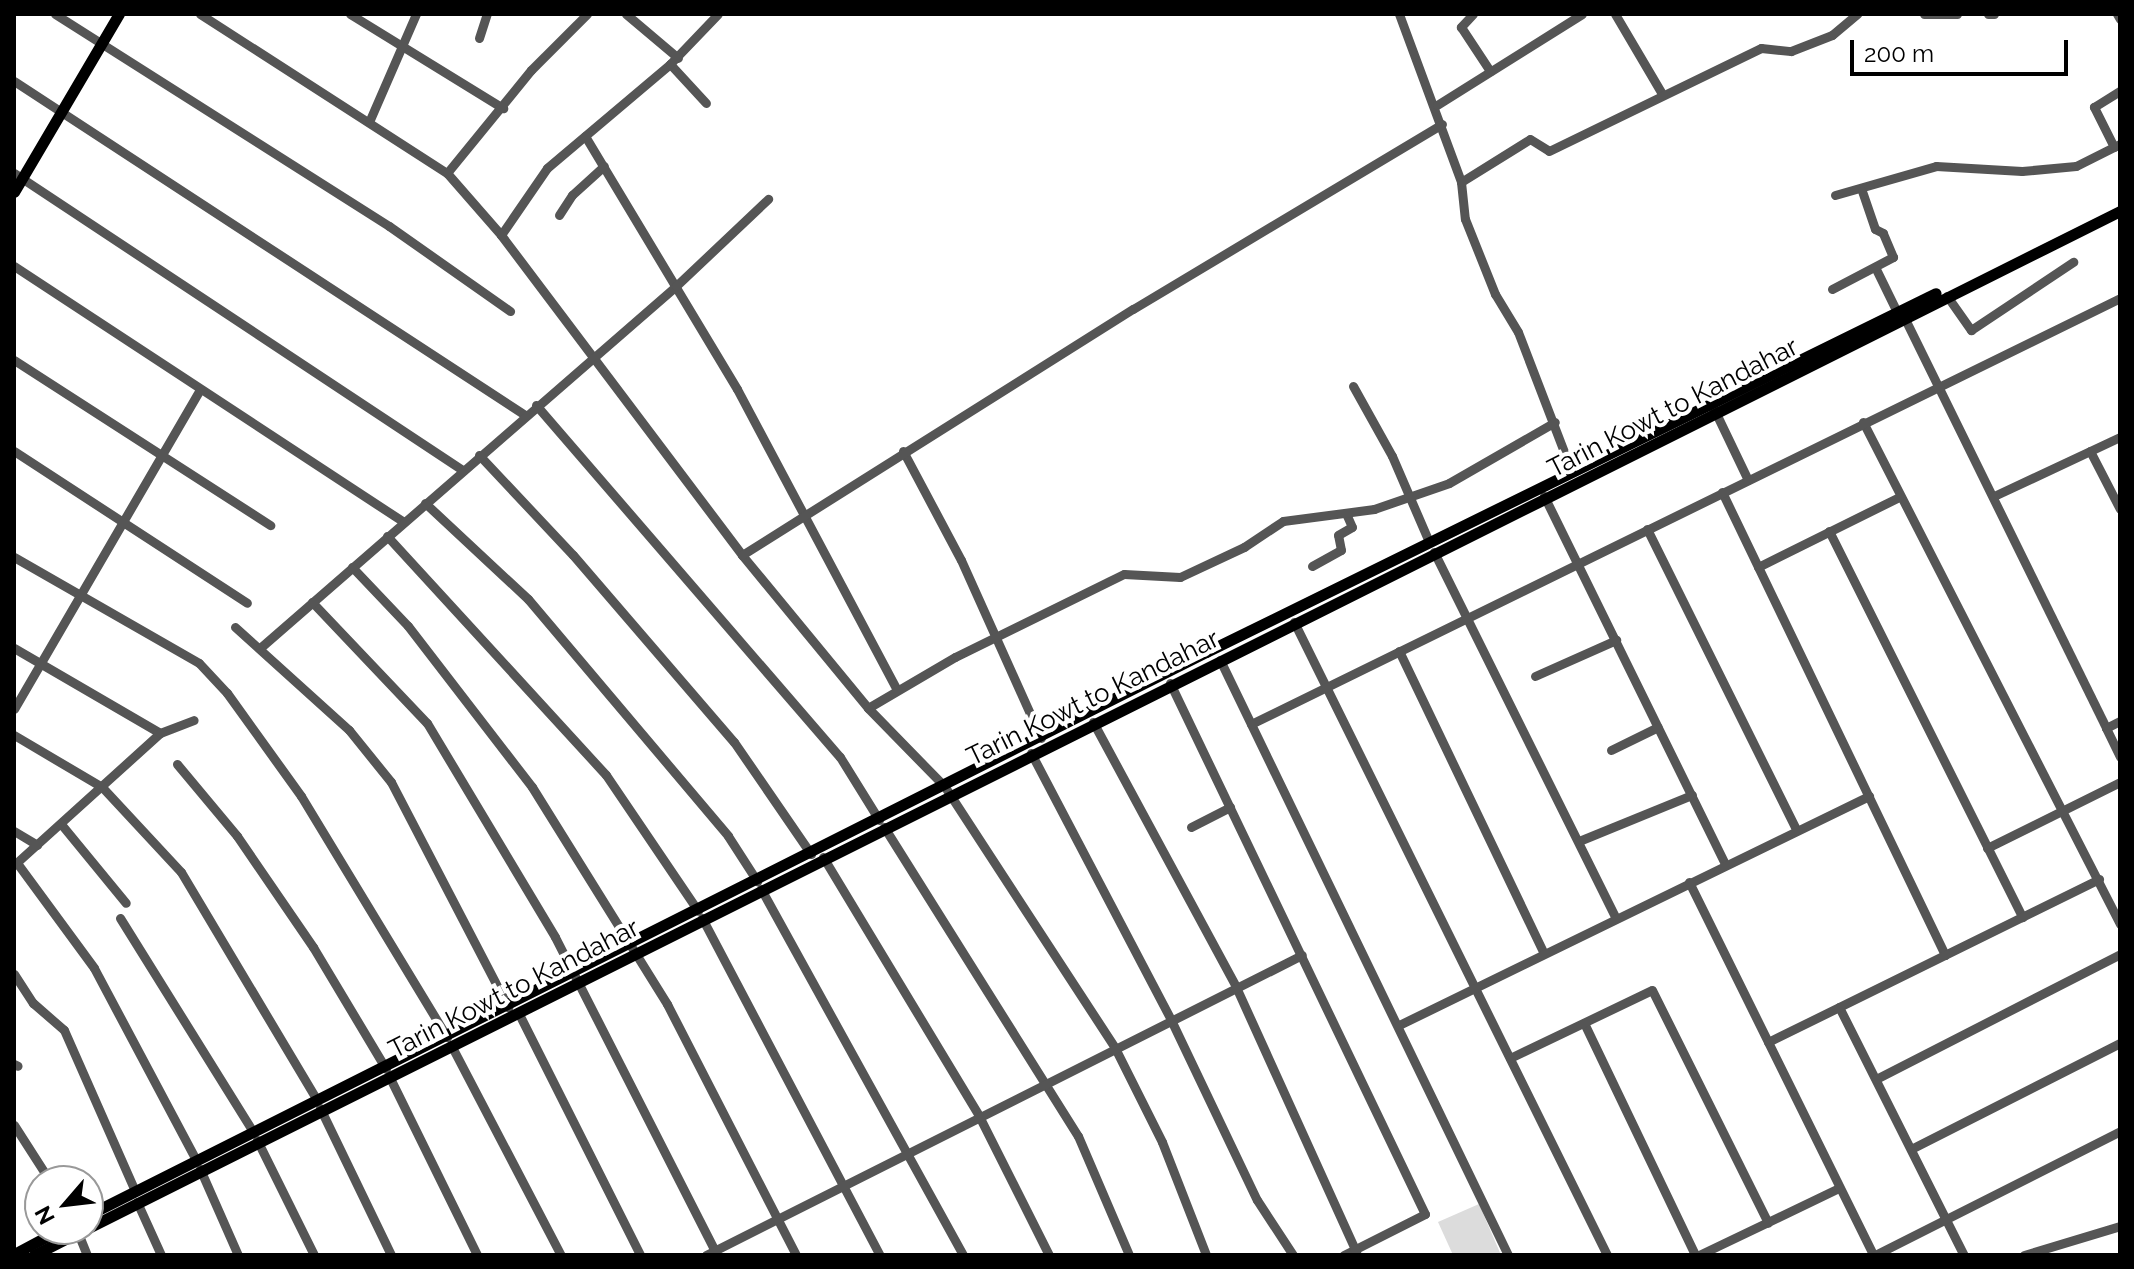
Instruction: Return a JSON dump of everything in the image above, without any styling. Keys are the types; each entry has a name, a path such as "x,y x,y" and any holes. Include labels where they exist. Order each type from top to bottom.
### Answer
{"main road":[{"path":"14,192 18,176 119,14"},
{"name":"Tarin Kowt to Kandahar","path":"104,1209 136,1196 317,1103 388,1073 948,790 1041,738 1432,547 1544,496 1713,407 2120,203"},
{"name":"Tarin Kowt to Kandahar","path":"1900,314 1947,296 2120,211"},
{"name":"Tarin Kowt to Kandahar","path":"948,790 1093,722 1170,683 1201,662 1220,660 1294,622 1571,470 1713,407"},
{"name":"Tarin Kowt to Kandahar","path":"104,1217 136,1196"},
{"name":"Tarin Kowt to Kandahar","path":"34,1255 54,1245"}],"street":[{"path":"55,14 389,226 510,311"},
{"path":"200,14 447,173 501,235 742,555 868,708 948,790 1115,1048 1162,1142 1206,1255"},
{"path":"350,14 503,108"},
{"path":"369,122 400,44 416,14"},
{"path":"479,38 487,14"},
{"path":"447,173 531,70 587,14"},
{"path":"626,14 674,61 706,103"},
{"path":"501,235 547,168 674,61 718,14"},
{"path":"1399,14 1437,105 1461,182 1465,219 1555,422 1571,470"},
{"path":"1473,14 1461,27 1490,71"},
{"path":"1437,105 1582,14"},
{"path":"1615,14 1661,92"},
{"path":"1461,182 1530,139 1549,151 1661,92 1761,48 1800,49 1832,35 1857,14"},
{"path":"1924,14 1957,14"},
{"path":"1988,14 1994,14"},
{"path":"2117,14 2120,19"},
{"path":"14,81 525,415"},
{"path":"1835,195 1862,191 1936,166 2022,171 2076,166 2117,146 2094,107 2120,91"},
{"path":"742,555 903,451 1442,124"},
{"path":"585,136 676,286 896,688"},
{"path":"559,215 572,195 604,166"},
{"path":"18,176 461,469"},
{"path":"1832,289 1893,257 1883,233 1875,229 1862,191"},
{"path":"260,648 461,469 676,286 768,199"},
{"path":"1947,296 1971,330 2073,262"},
{"path":"14,266 403,522"},
{"path":"1875,267 1994,496 2120,757"},
{"path":"1251,724 2120,298"},
{"path":"14,360 270,525"},
{"path":"1353,386 1616,918"},
{"path":"14,709 82,597 200,389"},
{"path":"536,405 840,757 1045,1083 1104,1189 1129,1255"},
{"path":"1713,407 1748,480"},
{"path":"868,708 896,688 1124,574 1180,577 1244,547 1283,521 1347,516 1408,493 1449,483 1555,422"},
{"path":"1863,422 2120,924"},
{"path":"1994,496 2120,437"},
{"path":"14,451 247,603"},
{"path":"903,451 996,636 1041,738"},
{"path":"2090,451 2120,509"},
{"path":"479,455 573,555 734,742 817,856 979,1116 1049,1255"},
{"path":"1722,492 1945,955"},
{"path":"1544,496 1725,864"},
{"path":"1758,567 1899,497"},
{"path":"425,503 528,599 728,836 759,885 963,1255"},
{"path":"1312,566 1341,550 1338,535 1352,527 1347,516"},
{"path":"1647,529 1796,829"},
{"path":"1829,531 2022,917"},
{"path":"387,536 606,775 700,914 880,1255"},
{"path":"14,557 199,663 227,693 301,796 449,1041 561,1255"},
{"path":"352,567 408,626 500,743 667,1004 796,1255"},
{"path":"312,602 427,723 576,977 712,1254 843,1184 1302,955"},
{"path":"1294,622 1607,1255"},
{"path":"235,627 349,730 391,782 640,1255"},
{"path":"1535,676 1616,640"},
{"path":"14,648 160,733"},
{"path":"1399,651 1544,953"},
{"path":"1220,660 1508,1255"},
{"path":"1170,683 1425,1214 1356,1252 1344,1255"},
{"path":"194,720 160,733 15,864 94,968 198,1164 238,1255"},
{"path":"2106,728 2120,721"},
{"path":"1093,722 1236,987 1356,1252"},
{"path":"1611,750 1658,727"},
{"path":"14,735 102,787 181,872 317,1103 391,1255"},
{"path":"1031,753 1171,1020 1257,1200 1293,1255"},
{"path":"177,764 262,873 388,1073 477,1255"},
{"path":"1987,848 2120,782"},
{"path":"1579,841 1692,795"},
{"path":"1399,1025 1869,796"},
{"path":"1191,827 1230,807"},
{"path":"61,824 126,903"},
{"path":"14,831 37,845"},
{"path":"1768,1042 2099,879"},
{"path":"1689,882 1874,1255 2118,1132 2120,1145"},
{"path":"120,918 255,1135 314,1255"},
{"path":"1876,1079 2120,954"},
{"path":"14,974 33,1003 64,1030 161,1255"},
{"path":"1510,1058 1652,990 1768,1223"},
{"path":"1839,1007 1964,1255"},
{"path":"1584,1023 1697,1255 1839,1188"},
{"path":"1911,1149 2120,1043"},
{"path":"14,1125 40,1165"},
{"path":"2024,1255 2120,1226"}],"shaded area":[{"path":"1479,1204 1501,1255 1453,1255 1438,1222"}]}
